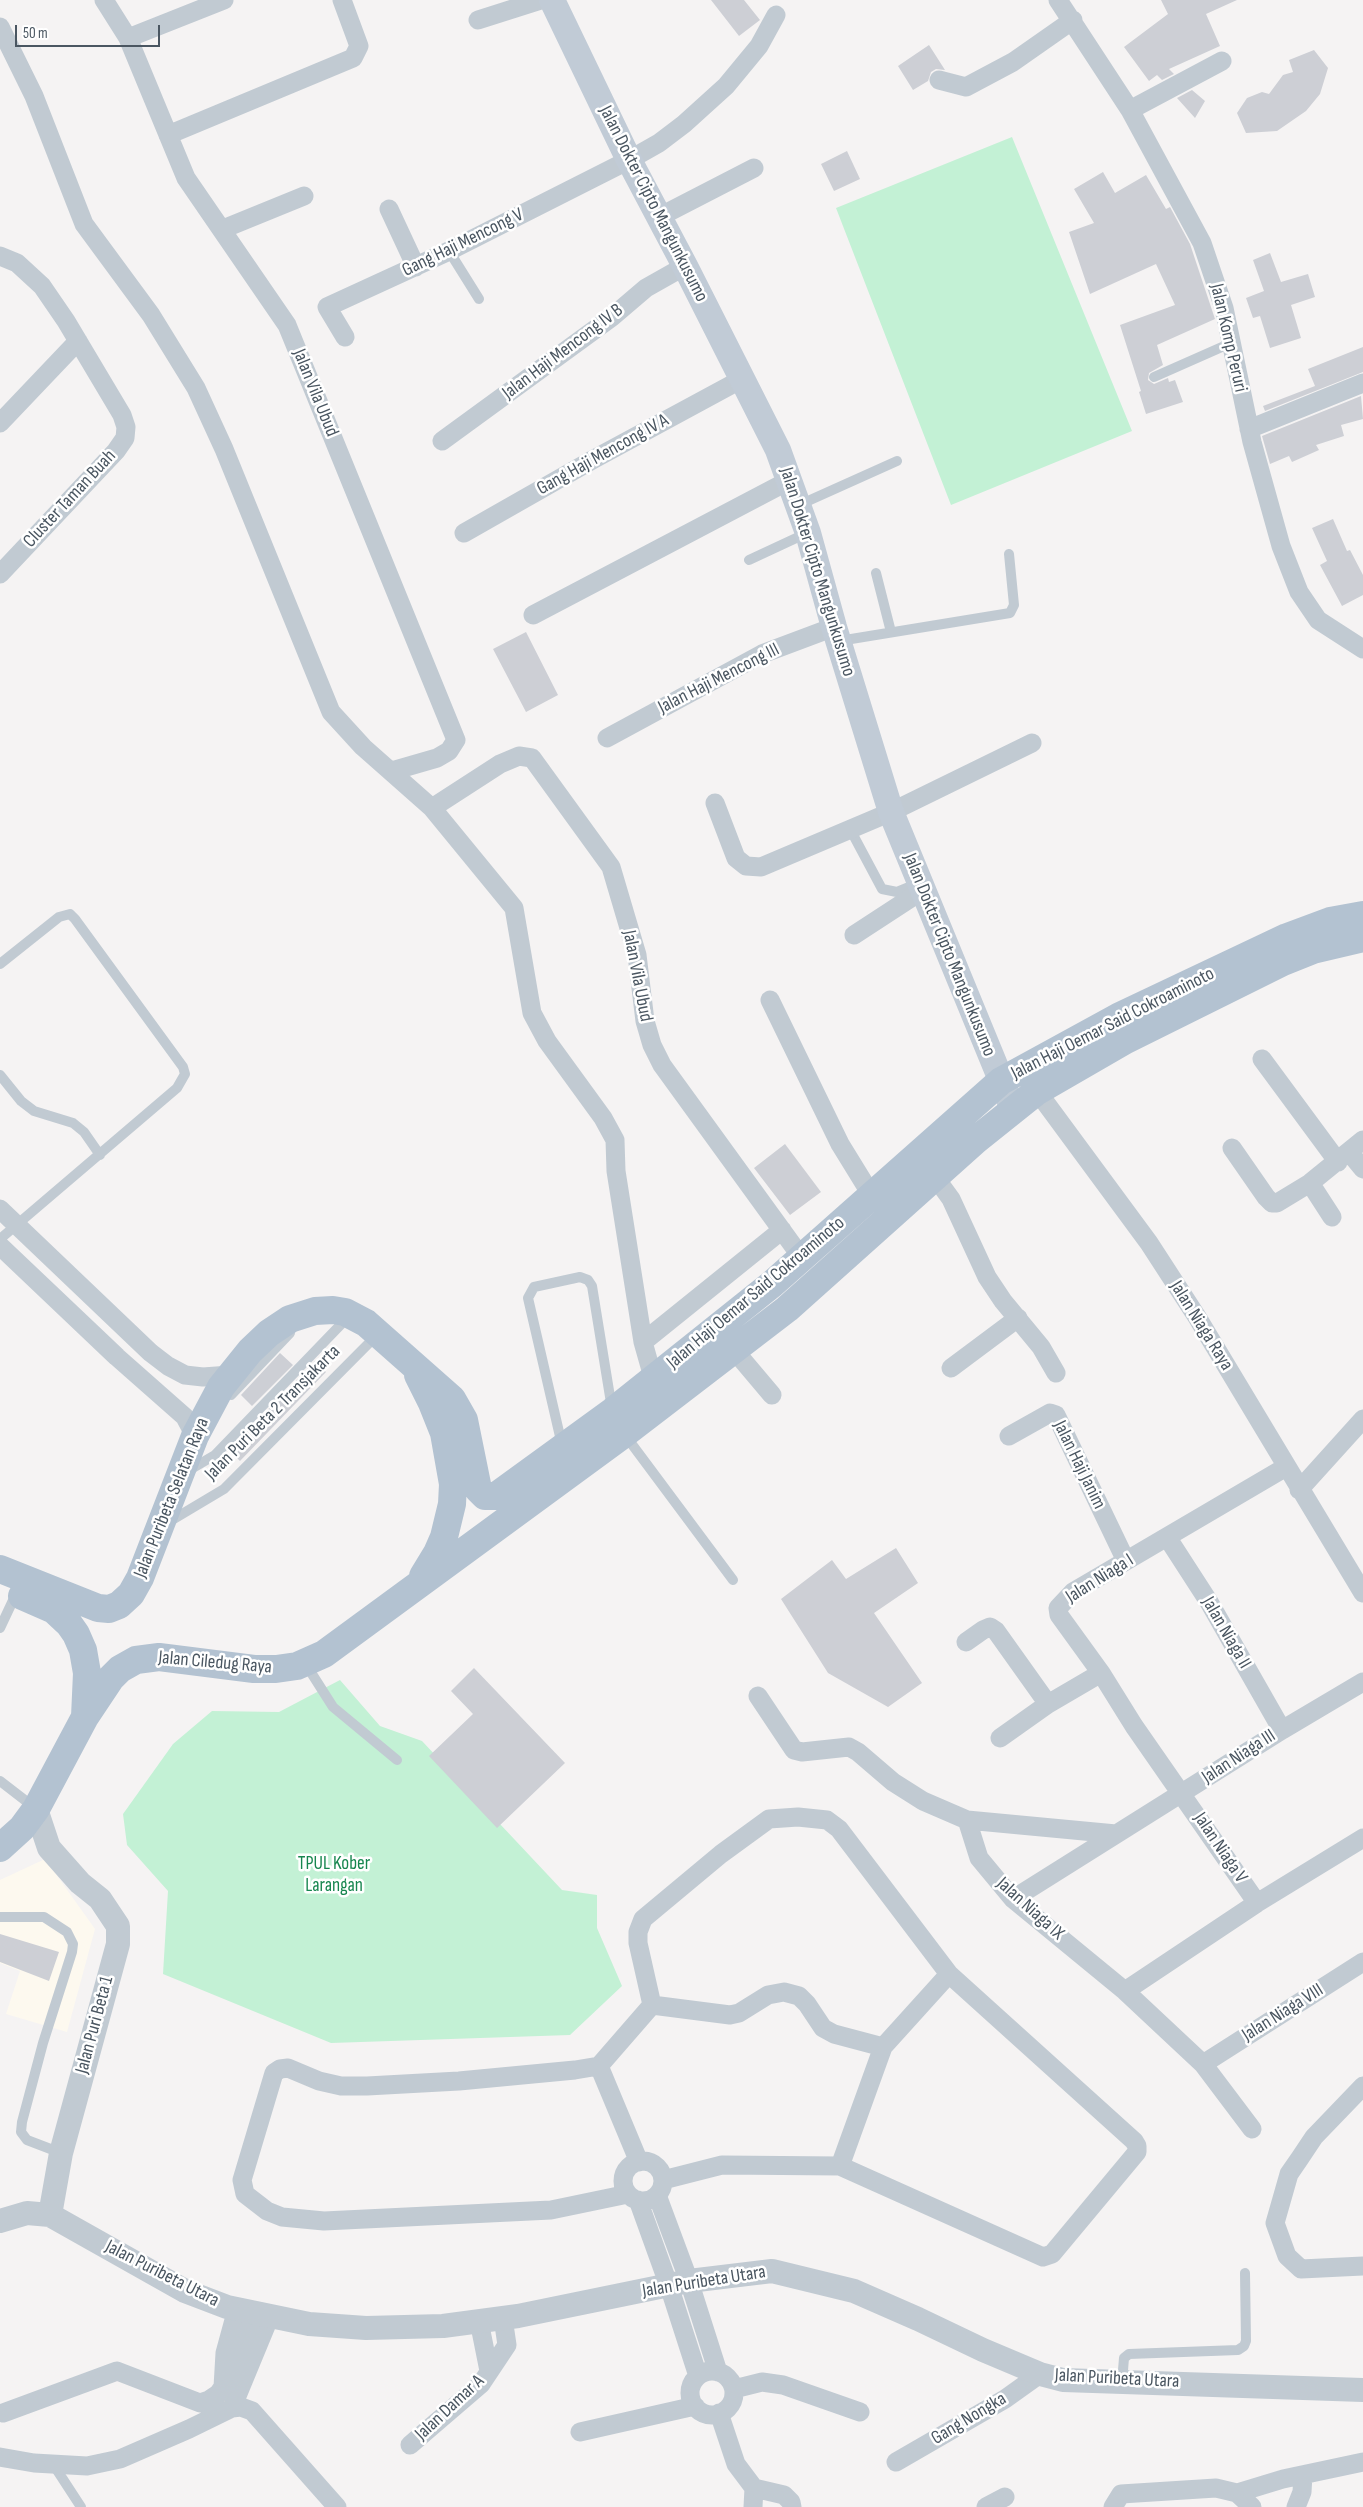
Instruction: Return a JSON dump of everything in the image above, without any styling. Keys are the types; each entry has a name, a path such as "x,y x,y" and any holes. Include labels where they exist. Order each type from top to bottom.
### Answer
{"main road":[{"name":"Jalan Dokter Cipto Mangunkusumo","path":"552,0 629,160 686,266 778,450 808,532 891,812 921,886 1020,1081"},
{"name":"Jalan Haji Oemar Said Cokroaminoto","path":"563,1463 618,1422 653,1378 802,1258 872,1196 1020,1081 1118,1017 1287,937 1330,921 1363,915"},
{"name":"Jalan Haji Oemar Said Cokroaminoto","path":"1020,1081 1126,1040 1283,962 1345,940 1363,938"},
{"name":"Jalan Haji Oemar Said Cokroaminoto","path":"618,1422 662,1406 787,1309 1013,1109 1020,1081"},
{"path":"230,1375 261,1340 282,1323 306,1313 340,1312 379,1332 452,1399 460,1409 467,1430 479,1491 507,1504"},
{"path":"408,1358 432,1403 442,1428 450,1460 453,1484 452,1504 444,1537 430,1565 410,1591"},
{"name":"Jalan Puribeta Selatan Raya","path":"0,1569 104,1609 119,1605 131,1594 140,1578 208,1408 230,1375"},
{"name":"Jalan Ciledug Raya","path":"0,1848 22,1828 36,1809 85,1717 115,1674 136,1660 159,1657 265,1670 298,1666 324,1654 410,1591 507,1504 563,1463"},
{"path":"8,1590 54,1610 69,1624 76,1634 83,1650 87,1673 85,1717"}],"street":[{"name":"Jalan Vila Ubud","path":"104,0 128,38 186,178 223,229 287,325 456,740 449,751 438,758 392,771"},
{"path":"128,38 224,0"},
{"path":"168,135 353,58 359,46 342,0"},
{"path":"478,20 540,0"},
{"name":"Jalan Komp Peruri","path":"1058,0 1073,20 1130,110 1202,243 1224,308 1249,429 1281,546 1299,592 1318,620 1363,649"},
{"name":"Gang Haji Mencong V","path":"345,337 327,308 449,251 659,143 684,124 726,86 758,46 776,15"},
{"path":"939,80 966,87 999,70 1073,20"},
{"path":"0,27 34,96 84,224 151,316 196,388 224,449 306,655 331,712 363,746 432,808 514,908 532,1014 547,1041 603,1118 615,1140 616,1170 643,1342 662,1406"},
{"path":"1130,110 1222,61"},
{"path":"659,217 754,168"},
{"path":"223,229 304,196"},
{"path":"389,210 416,267"},
{"name":"Cluster Taman Buah","path":"0,256 17,263 42,286 78,341 122,415 126,427 125,438 0,574"},
{"name":"Jalan Haji Mencong IV B","path":"442,441 612,317 646,288 686,266"},
{"path":"0,423 78,341"},
{"name":"Gang Haji Mencong IV A","path":"464,533 594,459 742,379"},
{"path":"1249,429 1363,383"},
{"path":"533,615 790,480"},
{"name":"Jalan Haji Mencong III","path":"607,738 762,654 837,634"},
{"path":"715,803 736,858 746,866 761,866 891,812 1032,743"},
{"name":"Jalan Vila Ubud","path":"432,808 500,764 519,756 532,758 611,867 637,955 645,1022 652,1045 662,1065 802,1258"},
{"path":"854,935 921,886"},
{"path":"770,1000 840,1144 872,1196"},
{"path":"1262,1059 1350,1152 1363,1169"},
{"name":"Jalan Niaga Raya","path":"1020,1081 1079,1146 1149,1243 1198,1317 1299,1490 1363,1593"},
{"path":"1232,1148 1272,1203 1282,1202 1350,1152"},
{"path":"935,1177 951,1199 987,1277 1003,1301 1041,1347 1056,1373"},
{"path":"1310,1183 1332,1217"},
{"path":"0,1208 151,1353 185,1375 203,1377 230,1375"},
{"path":"643,1342 782,1230"},
{"path":"0,1246 136,1374 185,1417 188,1455"},
{"path":"76,1318 92,1296"},
{"path":"951,1368 1018,1318"},
{"path":"734,1350 772,1395"},
{"path":"136,1374 151,1353"},
{"name":"Jalan Haji Janim","path":"1009,1436 1050,1413 1056,1415 1126,1562"},
{"path":"1299,1490 1363,1419"},
{"name":"Jalan Niaga I","path":"1183,1794 1134,1726 1101,1673 1059,1615 1058,1608 1073,1592 1286,1467"},
{"name":"Jalan Niaga II","path":"1167,1537 1209,1602 1282,1730"},
{"path":"966,1642 983,1630 990,1628 996,1631 1048,1704"},
{"path":"1000,1738 1048,1704 1101,1673"},
{"name":"Jalan Niaga III","path":"1013,1899 1183,1794 1282,1730 1363,1682"},
{"path":"758,1696 794,1750 802,1752 849,1747 858,1752 893,1782 923,1801 967,1820 1116,1834"},
{"name":"Jalan Niaga V","path":"1183,1794 1257,1902"},
{"name":"Jalan Puri Beta 1","path":"36,1809 49,1848 80,1883 100,1899 118,1926 118,1944 61,2153 50,2215"},
{"path":"798,1817 827,1820 833,1823 949,1974 1134,2141 1137,2146 1137,2152 1052,2254 1042,2257 840,2166 722,2165 660,2188 648,2200 633,2197 551,2210 324,2221 282,2217 267,2211 251,2200 244,2189 242,2180 274,2073 280,2069 288,2068 319,2081 341,2086 459,2081 575,2070 598,2066 652,2005 638,1943 638,1932 643,1919 721,1854 769,1819 798,1817"},
{"name":"Jalan Niaga IX","path":"967,1820 979,1858 1013,1899 1125,1991 1203,2064 1252,2128"},
{"path":"1125,1991 1257,1902 1363,1838"},
{"name":"Jalan Niaga VIII","path":"1203,2064 1363,1962"},
{"path":"840,2166 883,2047 949,1974"},
{"path":"652,2005 730,2015 739,2013 768,1995 784,1992 800,1996 823,2028 834,2034 883,2047"},
{"path":"598,2066 639,2162"},
{"path":"1363,2086 1314,2137 1300,2158 1290,2174 1275,2223 1287,2256 1301,2269 1363,2266"},
{"path":"698,2376 679,2284 660,2188 662,2174 653,2164 639,2162 633,2164 624,2175 625,2188 633,2197 679,2284 718,2372"},
{"path":"0,2221 27,2214 50,2215"},
{"name":"Jalan Puribeta Utara","path":"50,2215 185,2290 253,2313 309,2324 366,2328 443,2326 503,2318 747,2272 772,2270 786,2272 854,2291 1040,2374 1063,2380 1122,2383 1229,2384 1363,2390"},
{"path":"3,2413 116,2371 200,2403 214,2398 223,2387 225,2352 253,2313"},
{"path":"232,2408 253,2313"},
{"name":"Jalan Damar A","path":"410,2445 481,2384 507,2345 503,2318"},
{"name":"Jalan Damar A","path":"479,2321 489,2371"},
{"path":"707,2371 718,2372 726,2375 734,2389 731,2404 719,2414 710,2415 702,2412 695,2406 690,2396 691,2385 698,2376 707,2371"},
{"name":"Gang Nongka","path":"896,2462 1005,2399 1040,2374"},
{"path":"734,2389 762,2382 783,2386 860,2412"},
{"path":"580,2432 695,2406"},
{"path":"0,2458 87,2466 120,2458 160,2442 232,2408 242,2407 252,2411 337,2507"},
{"path":"719,2414 736,2464 754,2488 754,2507"},
{"path":"1236,2493 1303,2475 1363,2462"},
{"path":"1296,2507 1302,2492 1303,2475"},
{"path":"754,2488 784,2495 791,2502 792,2507"},
{"path":"1113,2507 1121,2494 1216,2488 1236,2493 1252,2507"},
{"path":"986,2507 1005,2498"}],"lane":[{"path":"449,251 479,299"},
{"path":"1154,377 1231,343"},
{"path":"798,505 897,461"},
{"path":"749,560 808,532"},
{"path":"837,634 891,632 1010,613 1014,605 1009,554"},
{"path":"876,573 891,632"},
{"path":"850,830 882,889 897,892 921,886"},
{"path":"0,964 59,916 70,914 183,1067 183,1081 177,1088 0,1239"},
{"path":"0,1075 21,1101 34,1112 73,1123 84,1132 100,1154"},
{"path":"563,1463 528,1298 534,1287 580,1277 588,1280 592,1286 618,1422 733,1580"},
{"name":"Jalan Puri Beta 2 Transjakarta","path":"188,1455 223,1404 281,1341 303,1322 340,1312"},
{"name":"Jalan Puri Beta 2 Transjakarta","path":"188,1455 216,1455 340,1312"},
{"name":"Jalan Puri Beta 2 Transjakarta","path":"162,1526 224,1490 379,1332"},
{"path":"0,1628 8,1590"},
{"path":"305,1662 332,1707 397,1760"},
{"path":"0,1781 36,1809"},
{"path":"0,1917 44,1917 67,1932 72,1944 72,1952 43,2043 21,2127 21,2132 27,2140 61,2153"},
{"path":"1122,2383 1124,2358 1129,2354 1238,2350 1244,2346 1246,2341 1245,2273"},
{"path":"53,2464 81,2507"}],"shaded area":[{"path":"45,1859 95,1929 67,2032 6,2014 20,1971 0,1963 0,1880"}],"green space":[{"path":"1012,137 1132,431 951,505 836,208"},
{"name":"TPUL Kober Larangan","path":"340,1680 380,1726 422,1741 562,1890 597,1895 597,1928 622,1986 570,2035 331,2043 163,1974 168,1891 127,1845 123,1814 173,1744 212,1711 279,1712"}],"building":[{"path":"711,0 744,0 760,20 739,36"},
{"path":"1161,0 1237,0 1206,14 1220,46 1169,69 1174,74 1162,80 1157,75 1149,81 1124,47 1168,14"},
{"path":"929,45 945,70 936,69 931,72 928,81 913,90 898,66"},
{"path":"1314,50 1328,68 1320,94 1306,111 1277,131 1246,133 1237,113 1247,98 1262,92 1269,94 1283,75 1293,72 1289,60"},
{"path":"1192,90 1205,101 1195,118 1177,98"},
{"path":"847,151 860,179 834,191 821,164"},
{"path":"1103,172 1115,193 1146,175 1166,209 1170,207 1190,244 1215,319 1157,345 1163,365 1149,373 1148,380 1154,384 1168,378 1169,382 1175,380 1183,402 1146,414 1139,392 1141,391 1120,325 1175,305 1156,264 1090,294 1069,232 1094,223 1074,189"},
{"path":"1270,253 1281,282 1308,274 1315,297 1291,305 1301,338 1270,348 1260,316 1253,318 1246,298 1264,291 1253,260"},
{"path":"1363,347 1363,372 1265,411 1263,406 1315,386 1308,369"},
{"path":"1361,396 1363,419 1341,425 1344,436 1316,445 1319,450 1292,462 1289,456 1270,464 1262,436"},
{"path":"1333,519 1347,551 1350,550 1363,575 1363,595 1342,606 1320,565 1327,561 1312,528"},
{"path":"526,632 558,695 526,712 493,649"},
{"path":"785,1144 821,1192 790,1215 754,1168"},
{"path":"280,1353 293,1365 252,1406 241,1395"},
{"path":"315,1361 326,1372 240,1461 229,1450"},
{"path":"896,1548 918,1583 874,1613 922,1683 888,1707 828,1673 781,1599 832,1560 846,1579"},
{"path":"474,1668 565,1763 497,1828 429,1756 473,1714 451,1691"},
{"path":"0,1934 59,1952 49,1981 0,1962"}]}
